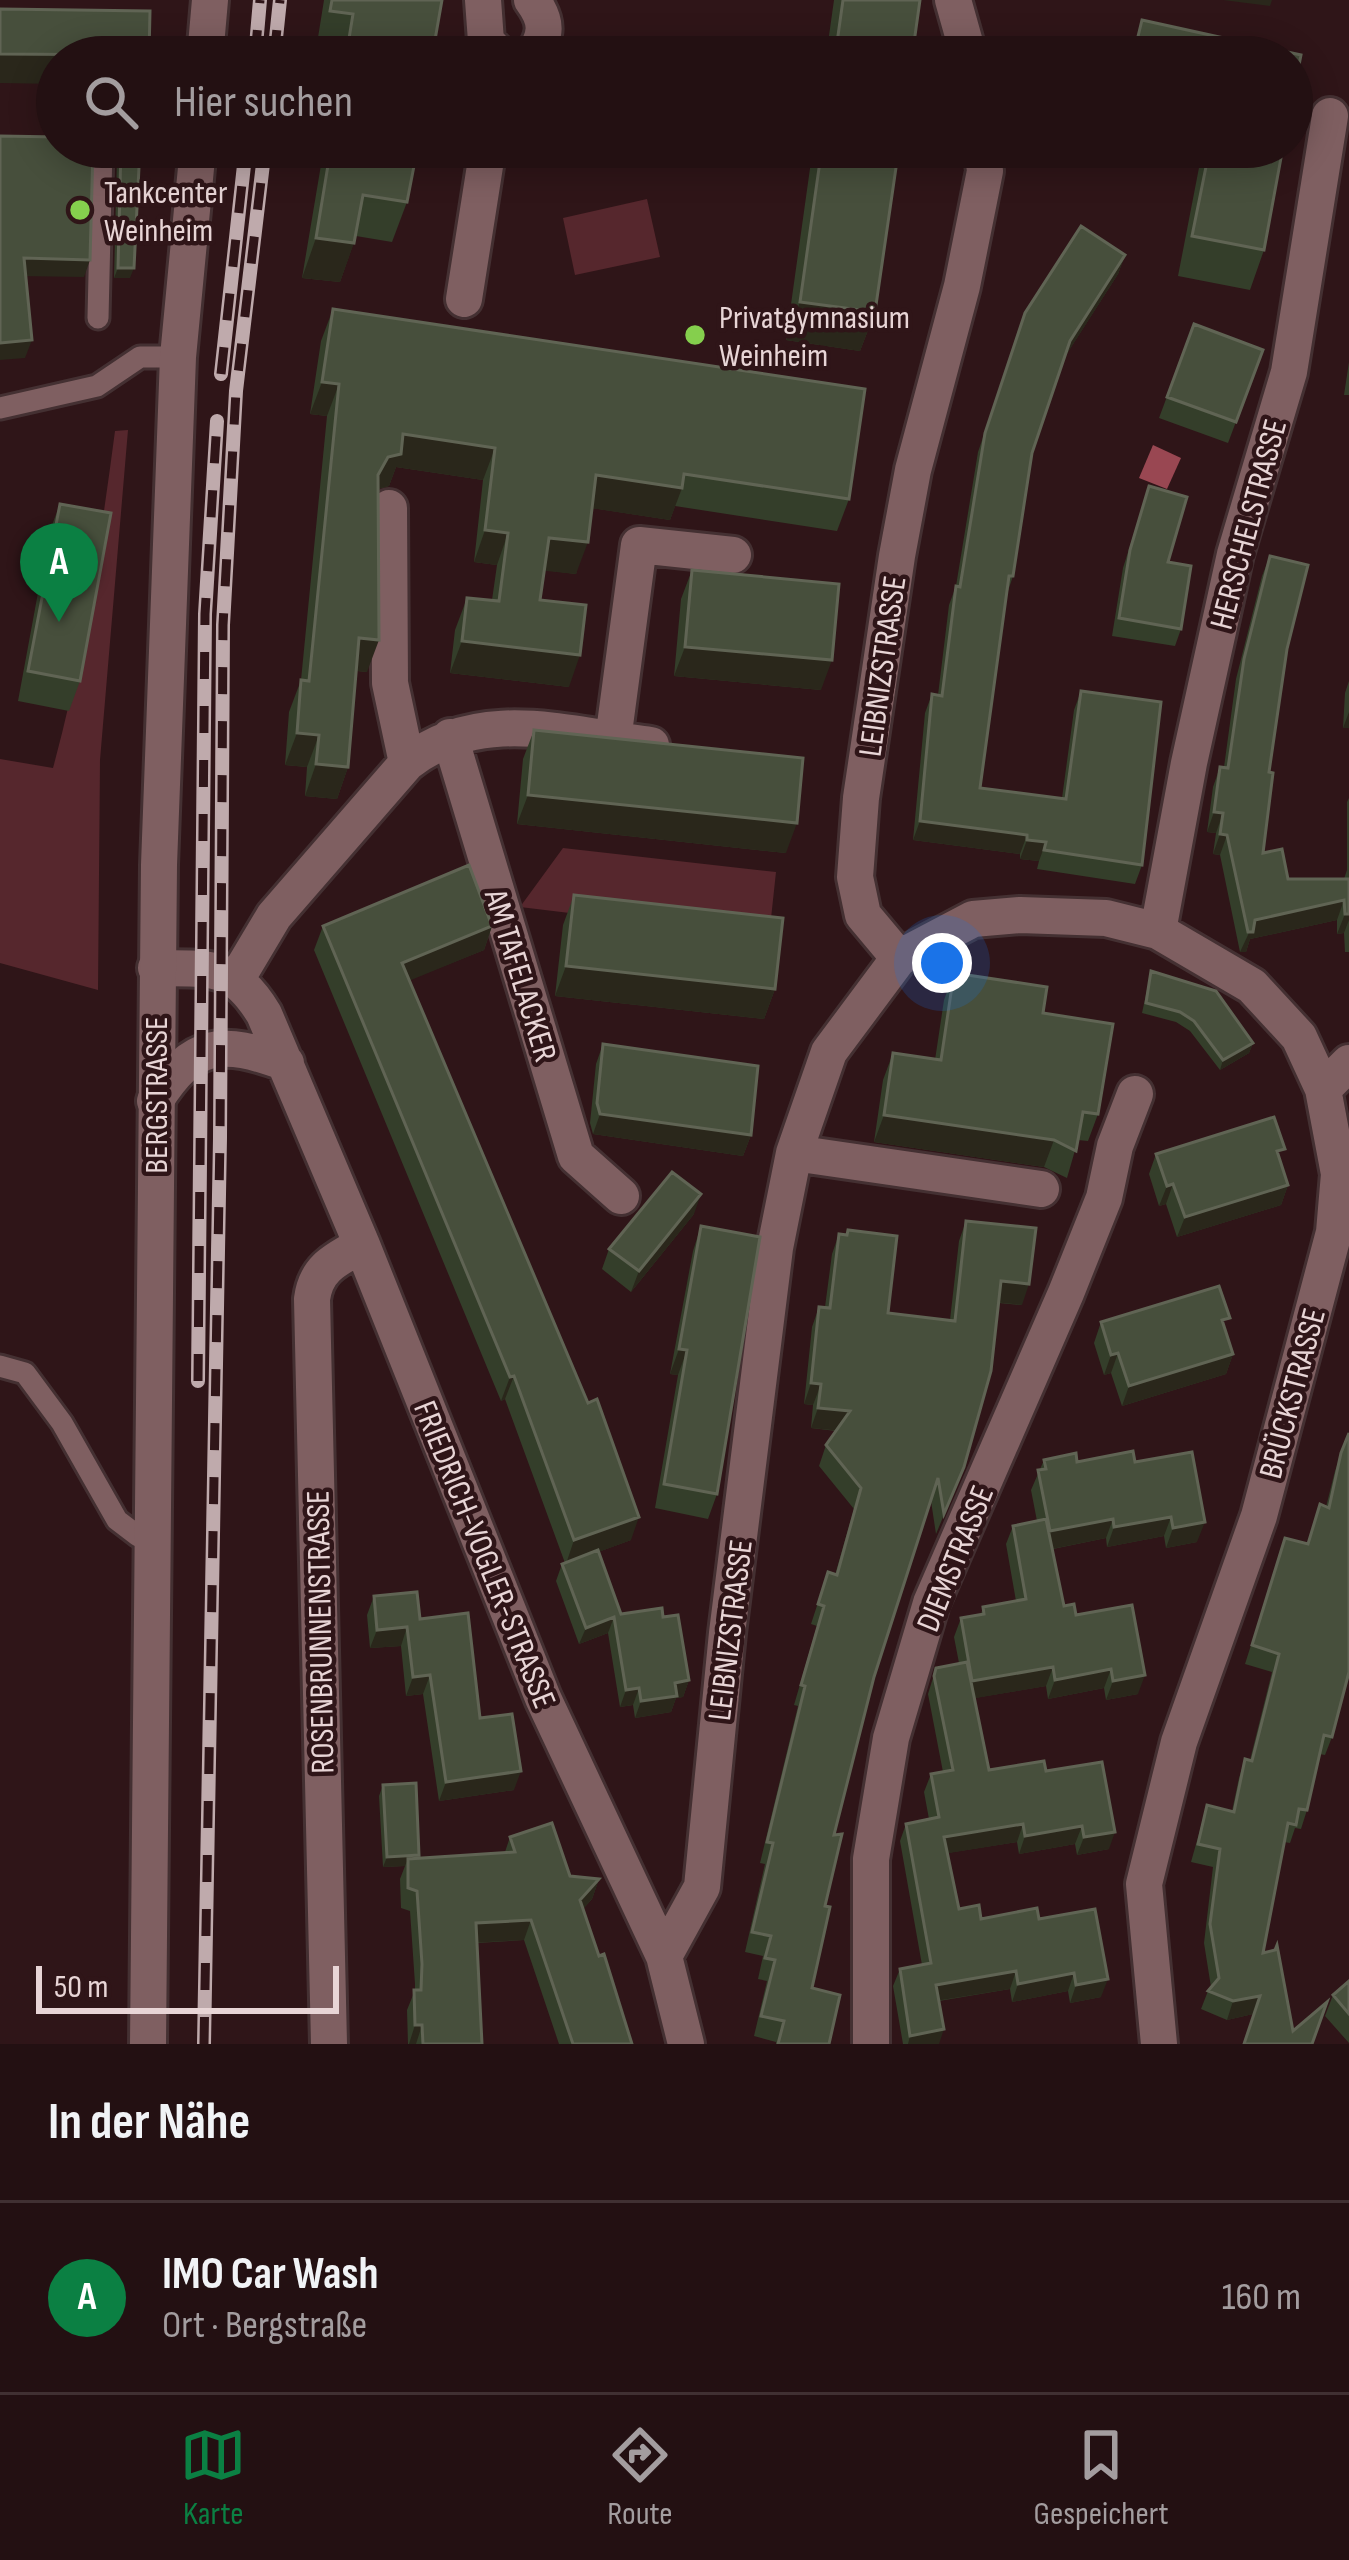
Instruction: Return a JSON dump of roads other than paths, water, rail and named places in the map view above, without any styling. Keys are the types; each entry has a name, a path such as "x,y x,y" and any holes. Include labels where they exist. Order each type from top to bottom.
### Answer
{"street":[{"path":"207,36 210,0"},
{"path":"483,0 486,36"},
{"path":"532,0 544,17 545,36"},
{"path":"952,0 961,36"},
{"name":"HERSCHELSTRASSE","path":"1158,931 1235,554 1289,372 1330,116"},
{"name":"BERGSTRASSE","path":"148,2044 157,968 178,357 196,168"},
{"path":"464,299 485,168"},
{"name":"LEIBNIZSTRASSE","path":"664,1956 702,1887 727,1633 776,1248 794,1153 829,1052 899,958 863,915 855,877 862,798 913,470 962,286 985,168"},
{"path":"389,508 390,682 407,763"},
{"path":"613,740 639,545 733,555"},
{"path":"157,968 222,971 237,978 274,916 407,763 433,742 488,728 579,731 679,748"},
{"name":"AM TAFELACKER","path":"450,737 576,1156 621,1196"},
{"name":"BRÜCKSTRASSE","path":"899,958 973,920 1020,915 1106,918 1158,931 1252,986 1299,1037 1323,1089 1339,1174 1334,1232 1258,1516 1179,1742 1144,1884 1159,2044"},
{"name":"FRIEDRICH-VOGLER-STRASSE","path":"237,978 264,1014 286,1063 543,1698 664,1956 686,2044"},
{"path":"155,1101 181,1066 211,1049 241,1048 286,1063"},
{"path":"1323,1089 1349,1063"},
{"name":"DIEMSTRASSE","path":"871,2044 871,1859 891,1738 931,1603 1074,1274 1104,1198 1115,1146 1135,1094"},
{"path":"794,1153 1041,1189"},
{"name":"ROSENBRUNNENSTRASSE","path":"329,2044 312,1299 314,1281 326,1265 362,1245"}],"lane":[{"path":"98,318 102,168"},
{"path":"0,408 97,386 140,357 178,357"},
{"path":"0,1366 25,1373 62,1423 117,1520 139,1536 152,1537"}],"railway":[{"path":"257,36 260,0"},
{"path":"276,36 280,0"},
{"path":"221,374 244,168"},
{"path":"204,2044 220,1138 223,625 236,391 263,168"},
{"path":"198,1381 205,614 217,421"}],"place":[{"name":"Tankcenter Weinheim","path":"80,210"},
{"name":"Privatgymnasium Weinheim","path":"695,335"},
{"name":"IMO Car Wash","path":"59,622"}]}
